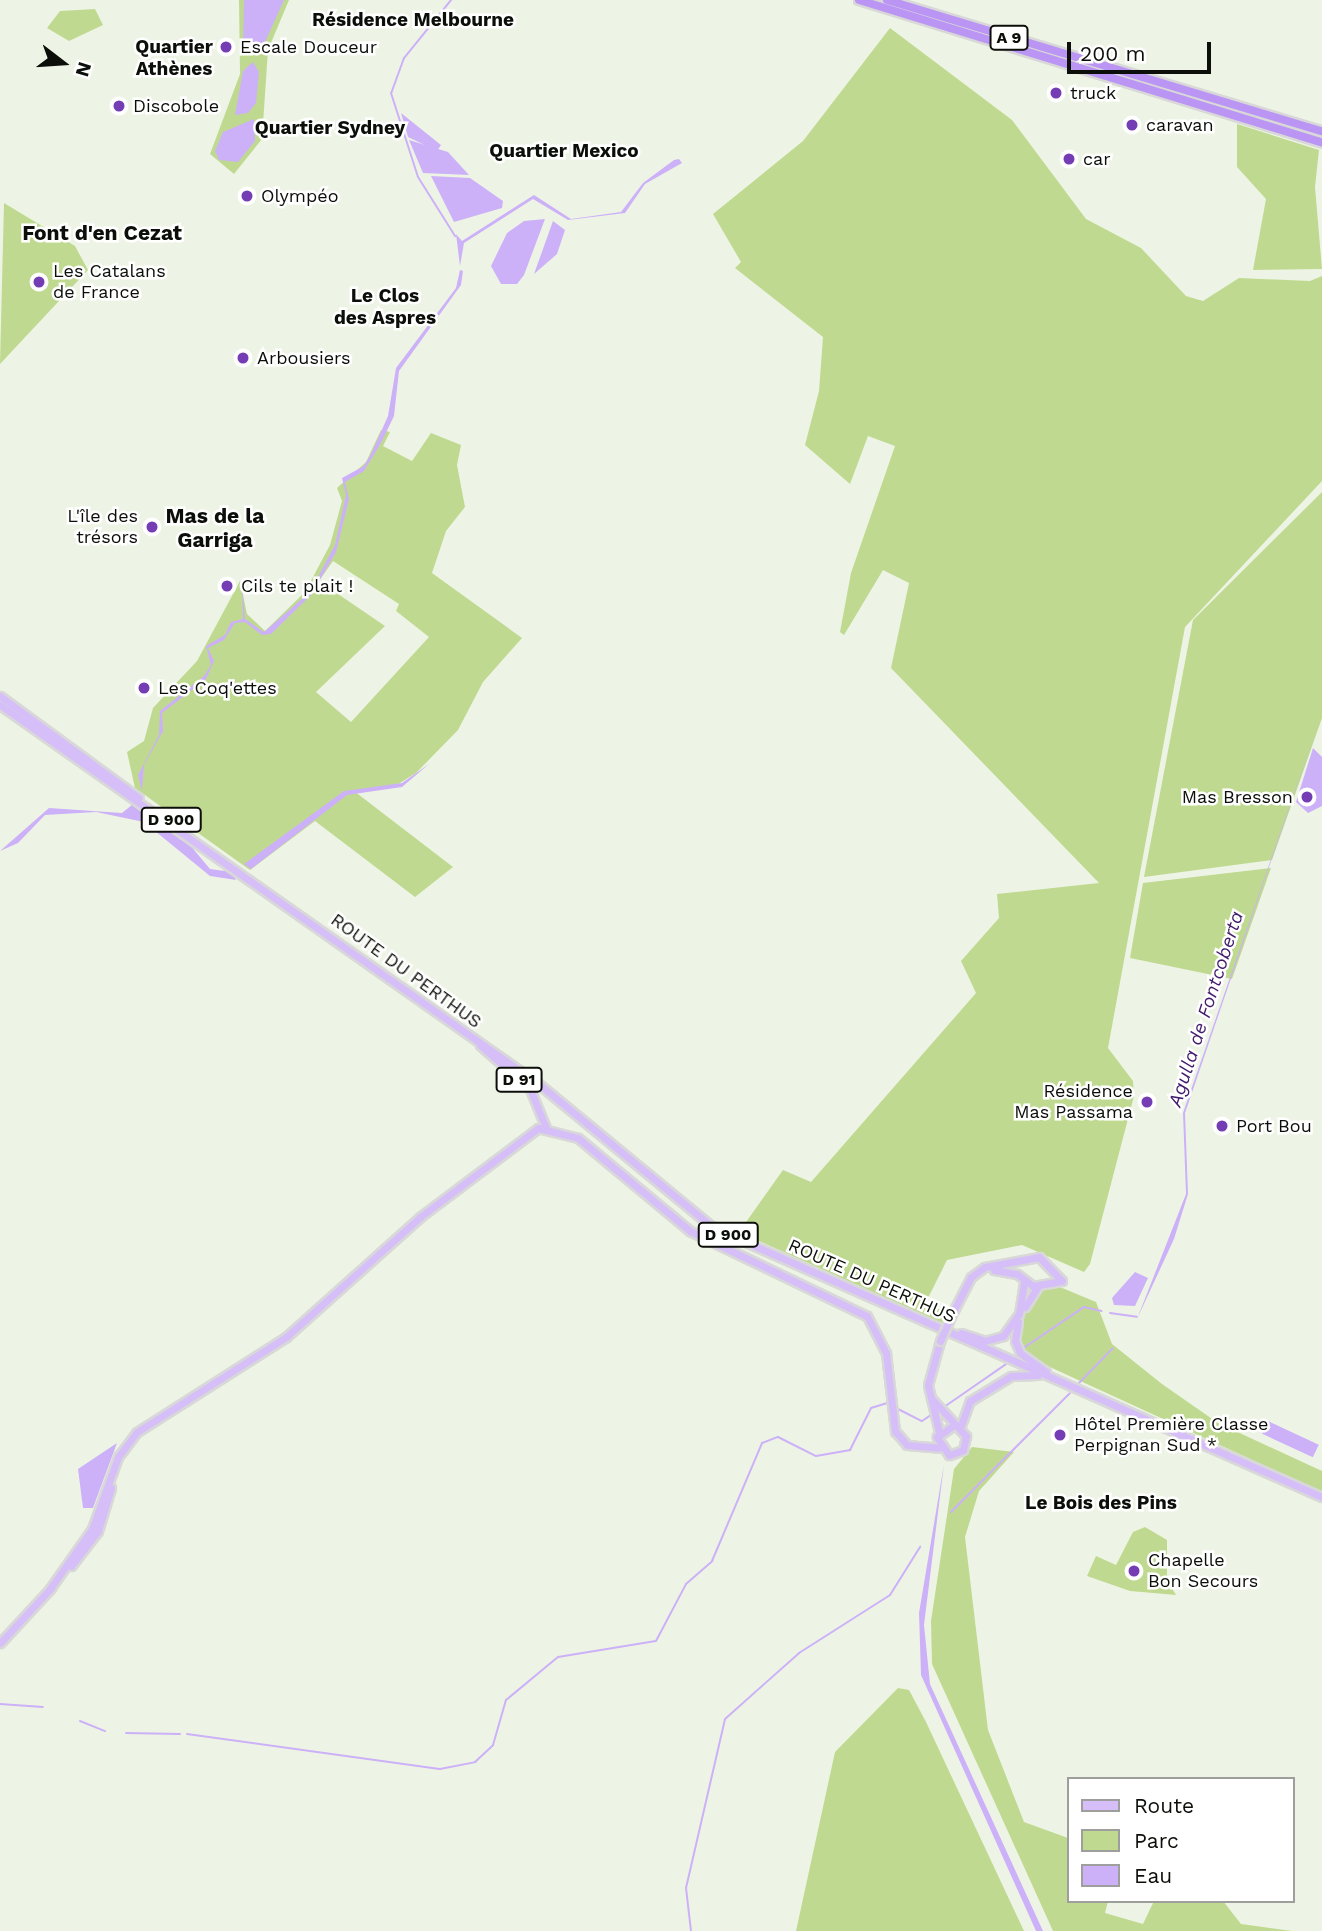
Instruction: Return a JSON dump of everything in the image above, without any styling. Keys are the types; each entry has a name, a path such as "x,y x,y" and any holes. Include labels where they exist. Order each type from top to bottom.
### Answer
{"highway":[{"name":"A 9","path":"859,0 1322,142"},
{"name":"A 9","path":"887,0 1322,131"}],"main road":[{"name":"ROUTE DU PERTHUS","path":"0,696 244,875"},
{"name":"ROUTE DU PERTHUS","path":"0,705 478,1041 712,1227 1322,1497"},
{"name":"D 91","path":"478,1041 530,1089 546,1128"},
{"path":"49,1590 88,1536 118,1457 148,1424 286,1337 420,1217 520,1138 546,1128 578,1138 690,1231 867,1316 886,1353 892,1412 900,1440 916,1448 939,1448 949,1455 963,1451 967,1440 931,1398"},
{"path":"939,1448 929,1375 940,1341 966,1285 983,1270 1039,1257 1062,1280 1042,1284 983,1270"},
{"path":"933,1325 985,1341 1003,1336 1019,1314 1023,1262"},
{"path":"1050,1270 1015,1341 1026,1360 1067,1385"},
{"path":"892,1412 911,1442 957,1427 970,1401 1011,1376 1050,1378"},
{"path":"0,1643 98,1531 118,1457"}],"green space":[{"path":"239,0 289,0 268,50 262,139 234,174 210,154 240,74"},
{"path":"95,9 103,25 69,41 47,28 60,11"},
{"path":"890,28 1012,120 1086,219 1141,248 1186,296 1203,301 1239,278 1310,281 1322,276 1322,481 1185,627 1108,1048 1133,1081 1134,1096 1090,1264 1084,1272 1022,1245 947,1260 926,1302 948,1314 944,1324 739,1232 783,1170 811,1182 976,993 961,961 999,918 997,894 1099,883 891,668 909,583 883,570 844,635 840,632 851,573 895,446 868,436 850,484 805,445 819,391 823,337 735,268 741,262 713,214 803,141"},
{"path":"1237,124 1319,150 1315,187 1322,269 1253,270 1266,199 1237,167"},
{"name":"Les Catalans de France","path":"4,203 75,246 88,270 0,364"},
{"path":"381,430 390,432 383,446 412,461 431,433 461,445 457,465 465,507 446,531 432,573 522,638 483,682 458,730 416,773 395,786 354,791 453,867 415,897 315,821 250,870 135,788 127,752 144,741 153,708 197,661 240,581 247,614 265,631 305,592 330,545 342,501 337,488 366,462","holes":["333,561 399,604 396,611 429,637 351,722 316,692 385,626 319,581"]},
{"path":"1322,492 1322,718 1272,860 1144,877 1193,620"},
{"path":"1271,868 1232,979 1130,958 1143,883"},
{"path":"1055,1285 1096,1302 1112,1344 1162,1384 1218,1423 1322,1471 1322,1492 1028,1357 1018,1340 1022,1321 1035,1294"},
{"path":"972,1447 1014,1452 979,1491 965,1537 988,1730 1024,1822 1066,1837 1066,1903 1108,1903 1105,1913 1143,1924 1153,1903 1225,1903 1241,1924 1292,1931 1053,1931 932,1664 931,1621 954,1469"},
{"path":"1145,1527 1167,1540 1167,1580 1176,1595 1130,1591 1087,1576 1096,1556 1116,1565 1133,1532"},
{"path":"898,1688 909,1690 926,1722 1024,1931 796,1931 835,1752"}],"water":[{"path":"244,0 284,0 261,51 243,46"},
{"path":"253,62 259,72 256,103 248,113 235,115 243,71"},
{"path":"401,113 441,145 437,151 408,137"},
{"path":"254,119 255,141 238,162 219,160 215,151 223,132"},
{"path":"409,140 448,152 469,175 423,173"},
{"path":"679,159 682,163 645,184 625,213 568,220 533,199 464,243 460,266 456,234 462,241 534,195 571,219 621,212 643,183"},
{"path":"431,176 470,178 503,201 502,208 454,222"},
{"path":"545,219 524,275 517,284 501,284 491,266 507,233 524,221"},
{"path":"553,221 565,230 557,254 534,274"},
{"path":"460,270 463,271 461,285 399,371 394,416 381,443 364,471 345,482 349,499 336,552 311,595 271,634 262,635 245,622 235,623 224,640 208,648 214,661 206,679 162,713 163,731 144,765 142,791 138,775 159,735 160,711 204,676 211,665 206,646 225,635 231,622 243,619 242,581 245,619 264,632 310,592 335,545 346,495 342,478 364,466 372,452 388,416 396,368 456,288"},
{"path":"1322,712 1185,1113 1188,1194 1174,1239 1137,1319 1186,1194 1183,1113"},
{"path":"1313,748 1322,757 1322,806 1308,813 1296,802"},
{"path":"429,764 402,787 347,795 251,869 244,864 344,791 402,783"},
{"path":"133,804 185,839 210,869 232,872 236,880 210,876 144,822 96,812 45,815 18,843 0,851 49,808 122,813"},
{"path":"1135,1272 1148,1278 1135,1306 1114,1305 1112,1298"},
{"path":"1268,1421 1319,1445 1313,1457 1262,1434"},
{"path":"117,1443 93,1508 83,1508 78,1469"},
{"path":"944,1464 924,1625 930,1684 1043,1931 1036,1931 921,1675 919,1613"}],"waterway":[{"path":"451,0 404,58 391,93 418,177 455,236"},
{"path":"1022,1349 1084,1307 1102,1311"},
{"path":"1110,1313 1137,1317"},
{"name":"Agulla de Fontcoberta","path":"1078,1384 1113,1348"},
{"path":"944,1407 1006,1364"},
{"name":"Agulla de Fontcoberta","path":"951,1512 1070,1393"},
{"path":"187,1734 440,1769 475,1762 493,1745 506,1700 558,1657 656,1641 686,1584 712,1561 762,1443 778,1437 816,1456 850,1450 871,1408 887,1403"},
{"path":"896,1408 922,1421 931,1415"},
{"name":"Agulla de Fontcoberta","path":"691,1931 686,1888 725,1719 799,1653 890,1595 920,1547"},
{"path":"0,1704 43,1707"},
{"path":"80,1721 105,1731"},
{"path":"126,1733 180,1734"}],"place":[{"name":"Escale Douceur","path":"226,47"},
{"name":"truck","path":"1056,93"},
{"name":"Discobole","path":"119,106"},
{"name":"caravan","path":"1132,125"},
{"name":"car","path":"1069,159"},
{"name":"Olympéo","path":"247,196"},
{"name":"Les Catalans de France","path":"39,282"},
{"name":"Arbousiers","path":"243,358"},
{"name":"L'île des trésors","path":"152,527"},
{"name":"Cils te plait !","path":"227,586"},
{"name":"Les Coq'ettes","path":"144,688"},
{"name":"Mas Bresson","path":"1307,797"},
{"name":"Résidence Mas Passama","path":"1147,1102"},
{"name":"Port Bou","path":"1222,1126"},
{"name":"Hôtel Première Classe Perpignan Sud *","path":"1060,1435"},
{"name":"Chapelle Bon Secours","path":"1134,1571"}],"district":[{"name":"Résidence Melbourne","path":"413,20"},
{"name":"Quartier Athènes","path":"174,58"},
{"name":"Quartier Sydney","path":"330,128"},
{"name":"Quartier Mexico","path":"564,151"},
{"name":"Font d'en Cezat","path":"102,233"},
{"name":"Le Clos des Aspres","path":"385,307"},
{"name":"Mas de la Garriga","path":"215,528"},
{"name":"Le Bois des Pins","path":"1101,1503"}]}
